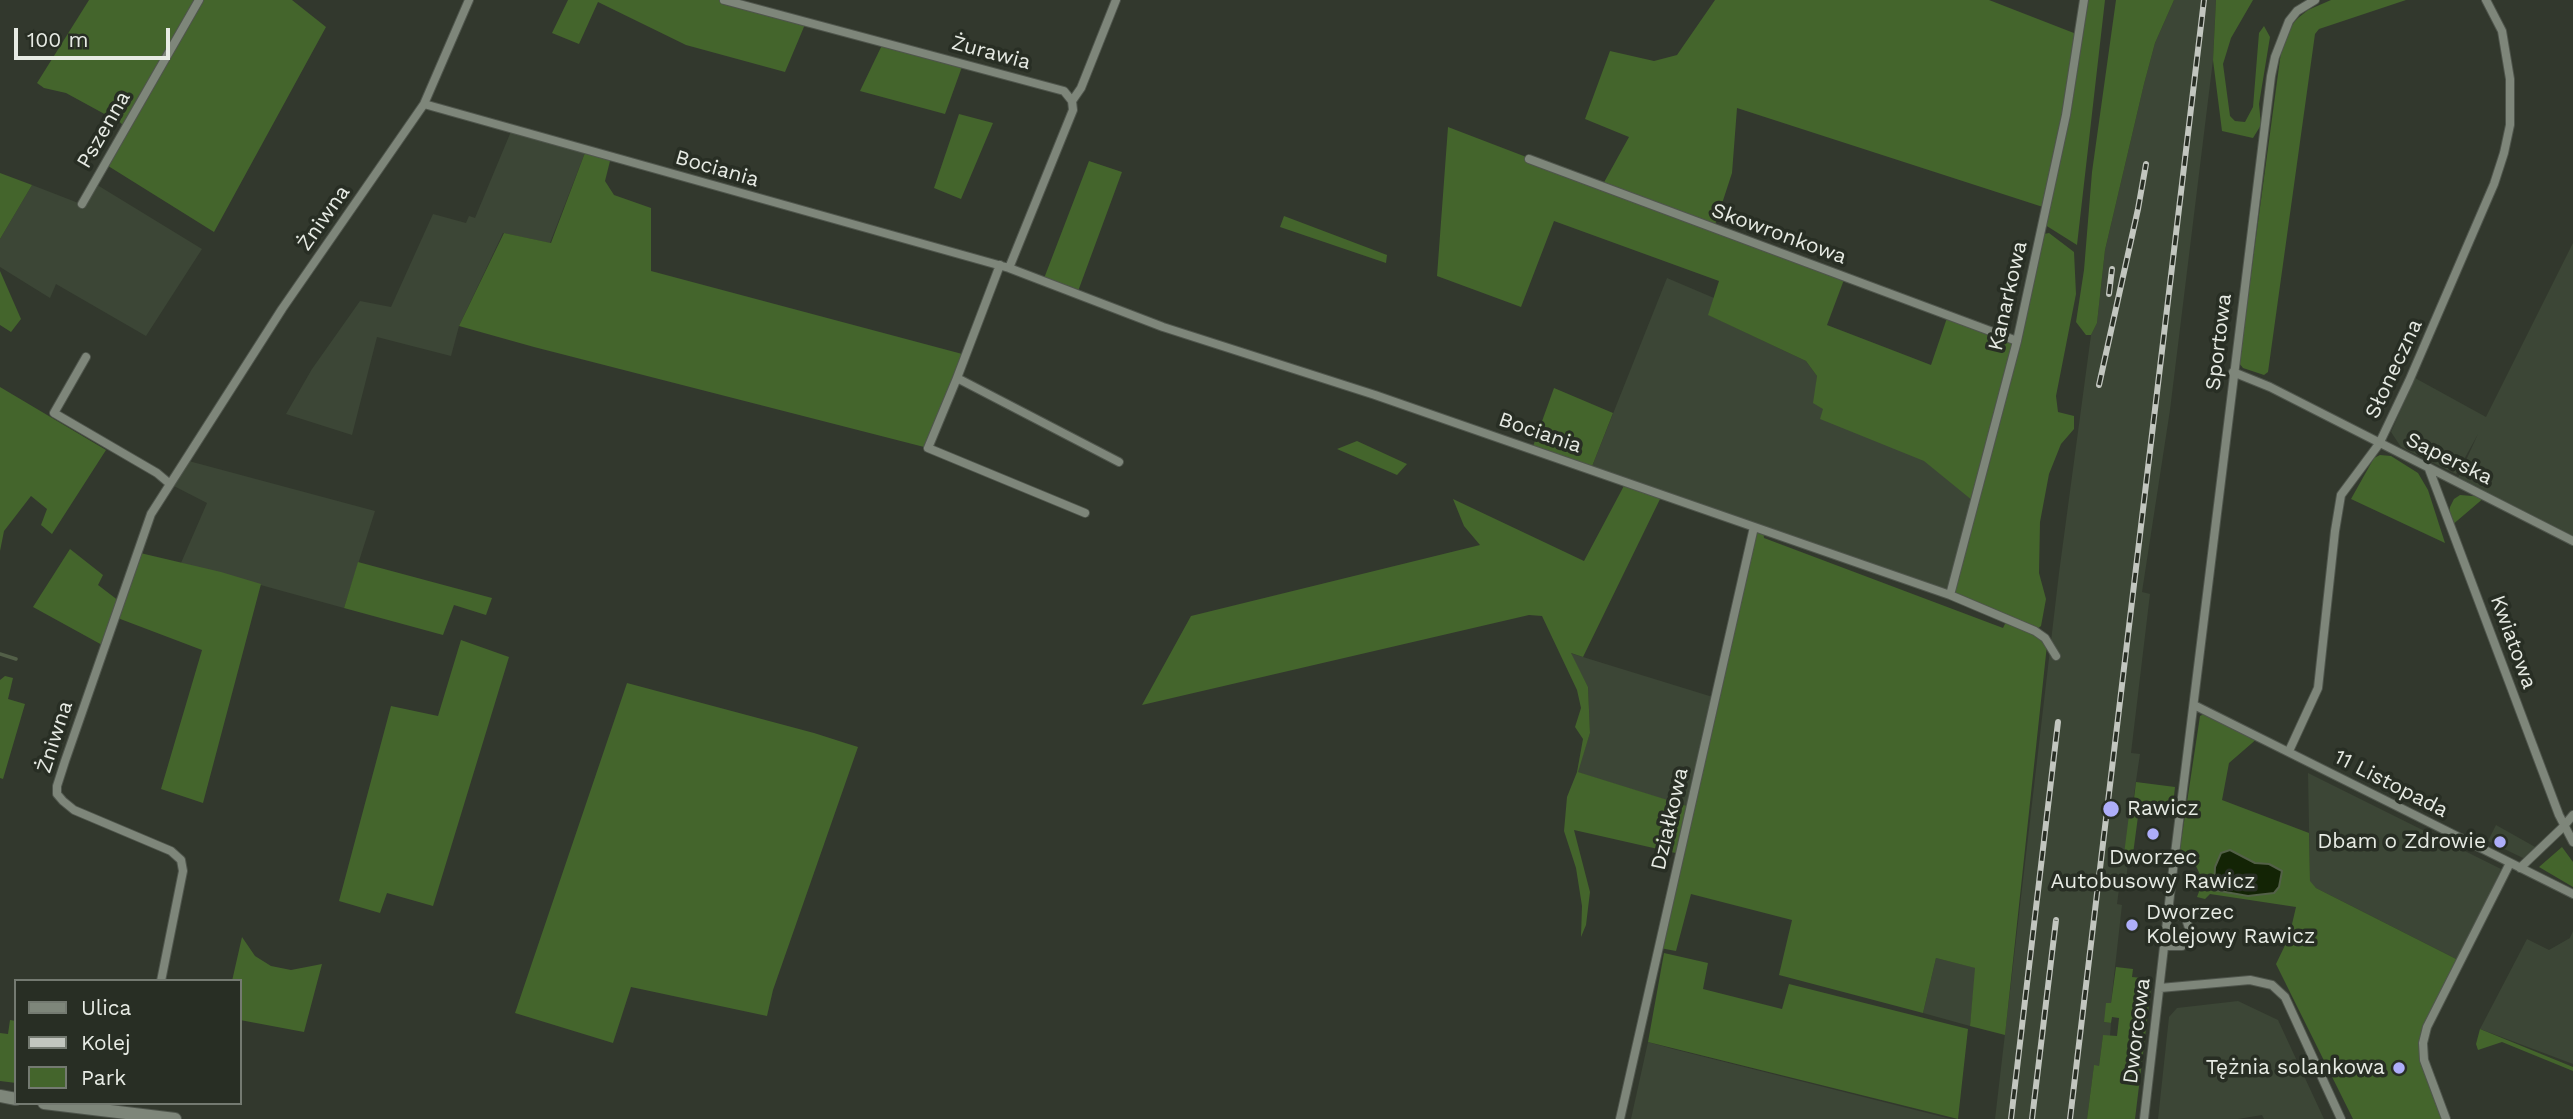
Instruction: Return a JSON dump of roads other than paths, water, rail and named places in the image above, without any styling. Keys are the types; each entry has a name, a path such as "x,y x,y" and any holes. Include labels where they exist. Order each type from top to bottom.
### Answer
{"street":[{"name":"Pszenna","path":"82,204 199,0"},
{"name":"Żniwna","path":"161,979 180,893 183,871 181,860 171,851 74,810 57,794 57,786 136,552 152,514 282,309 424,104 469,0"},
{"name":"Żurawia","path":"724,0 1064,91 1072,101"},
{"path":"1085,513 928,448 1073,110 1072,101 1081,88 1116,0"},
{"name":"Kanarkowa","path":"1950,595 2017,341 2066,115 2084,0"},
{"name":"Sportowa","path":"2194,705 2233,372 2275,57 2289,21 2297,11 2315,0"},
{"name":"Słoneczna","path":"2289,751 2318,688 2334,531 2341,495 2379,444 2496,181 2504,153 2510,125 2510,79 2502,31 2486,0"},
{"name":"Bociania","path":"424,104 1004,266 1163,327 1375,395 1950,595 2035,631 2045,638 2056,656"},
{"name":"Skowronkowa","path":"1528,159 2017,341"},
{"path":"86,357 54,413 157,473 170,484"},
{"name":"Saperska","path":"2233,372 2270,387 2573,541"},
{"path":"957,378 1119,462"},
{"name":"Kwiatowa","path":"2429,469 2563,827 2573,842"},
{"name":"Działkowa","path":"1620,1119 1754,527"},
{"name":"11 Listopada","path":"2194,705 2573,894"},
{"name":"Dworcowa","path":"2144,1119 2194,705"},
{"path":"2520,868 2573,815"},
{"path":"2446,1119 2424,1060 2423,1042 2427,1027 2510,863"},
{"path":"2164,946 2182,946 2190,931 2186,919 2168,912"},
{"path":"2160,988 2250,981 2272,985 2285,997 2341,1119"},
{"path":"75,1105 136,1109 175,1119"}],"waterway":[{"path":"0,654 16,659"}],"railway":[{"path":"2070,1119 2204,0"},
{"path":"2099,385 2146,164"},
{"path":"2109,294 2112,269"},
{"path":"2011,1119 2058,722"},
{"path":"2032,1119 2056,920"}],"place":[{"name":"Rawicz","path":"2111,809"},
{"name":"Dworzec Autobusowy Rawicz","path":"2153,834"},
{"name":"Dbam o Zdrowie","path":"2500,842"},
{"name":"Dworzec Kolejowy Rawicz","path":"2132,925"},
{"name":"Tężnia solankowa","path":"2399,1068"}]}
